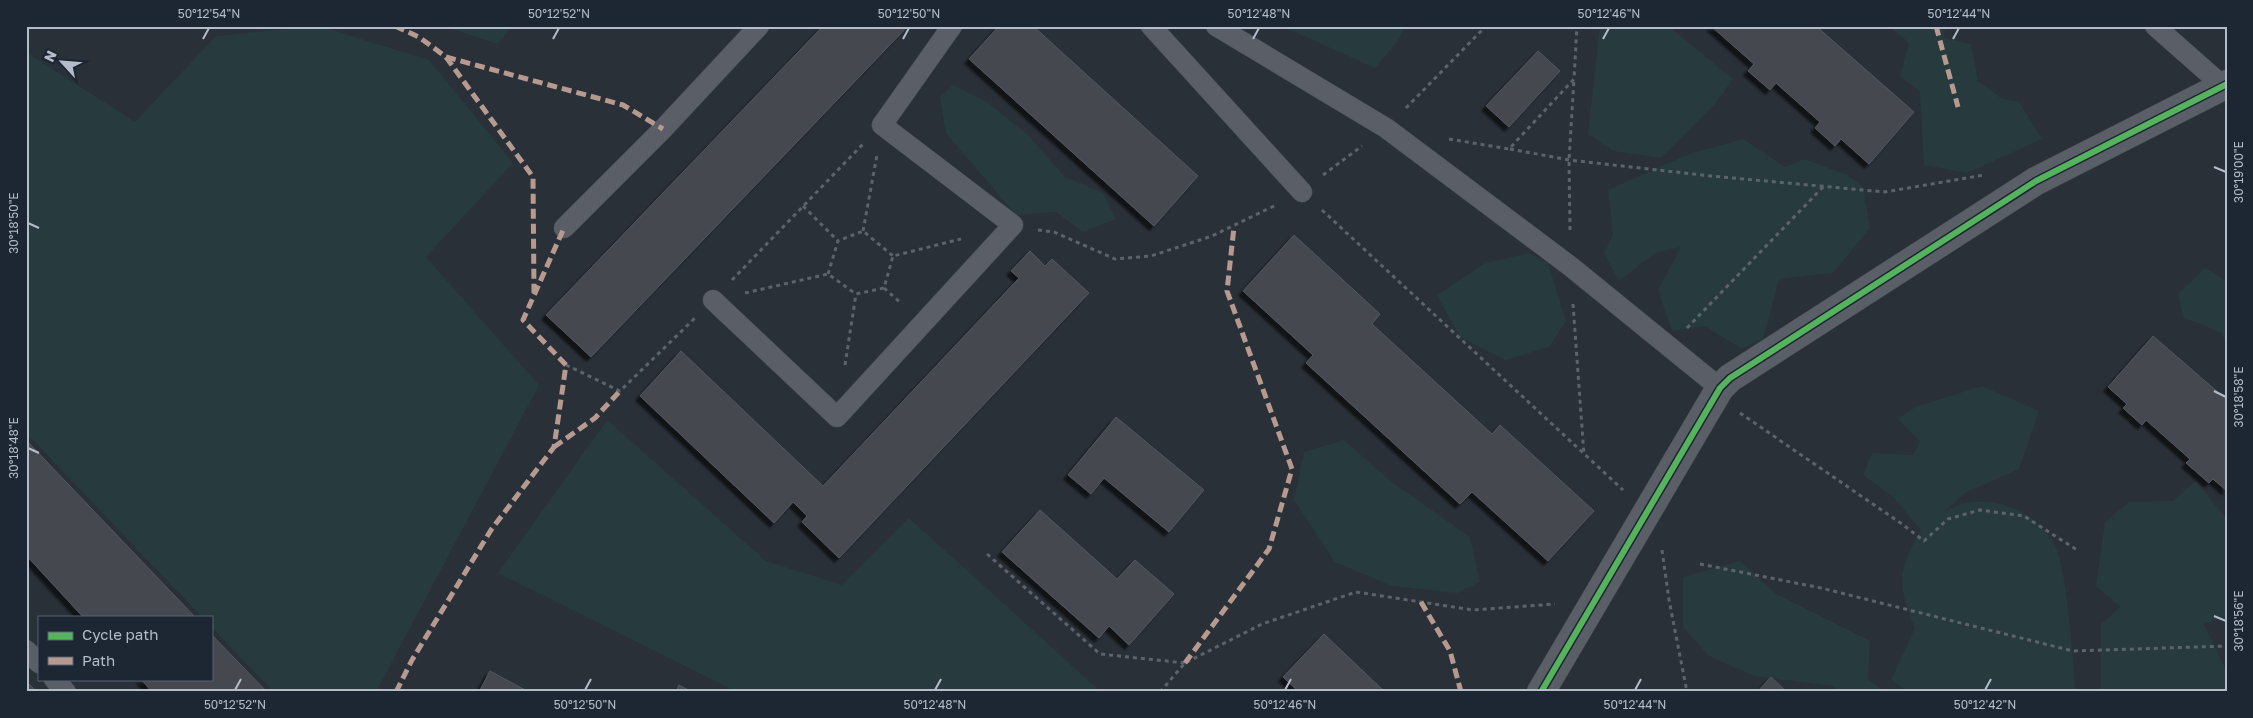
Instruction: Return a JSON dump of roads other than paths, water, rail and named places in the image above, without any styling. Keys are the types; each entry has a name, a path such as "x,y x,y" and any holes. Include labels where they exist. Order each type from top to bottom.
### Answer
{"street":[{"path":"1542,692 1720,388 1730,378 2036,181 2225,85"}],"lane":[{"path":"564,228 663,129 759,26"},
{"path":"713,300 837,417 1013,225 882,125 952,26"},
{"path":"1151,26 1302,192"},
{"path":"1216,26 1386,128 1570,266 1720,388"},
{"path":"2155,26 2225,85"},
{"path":"26,650 38,662"},
{"path":"55,680 66,692"}]}
